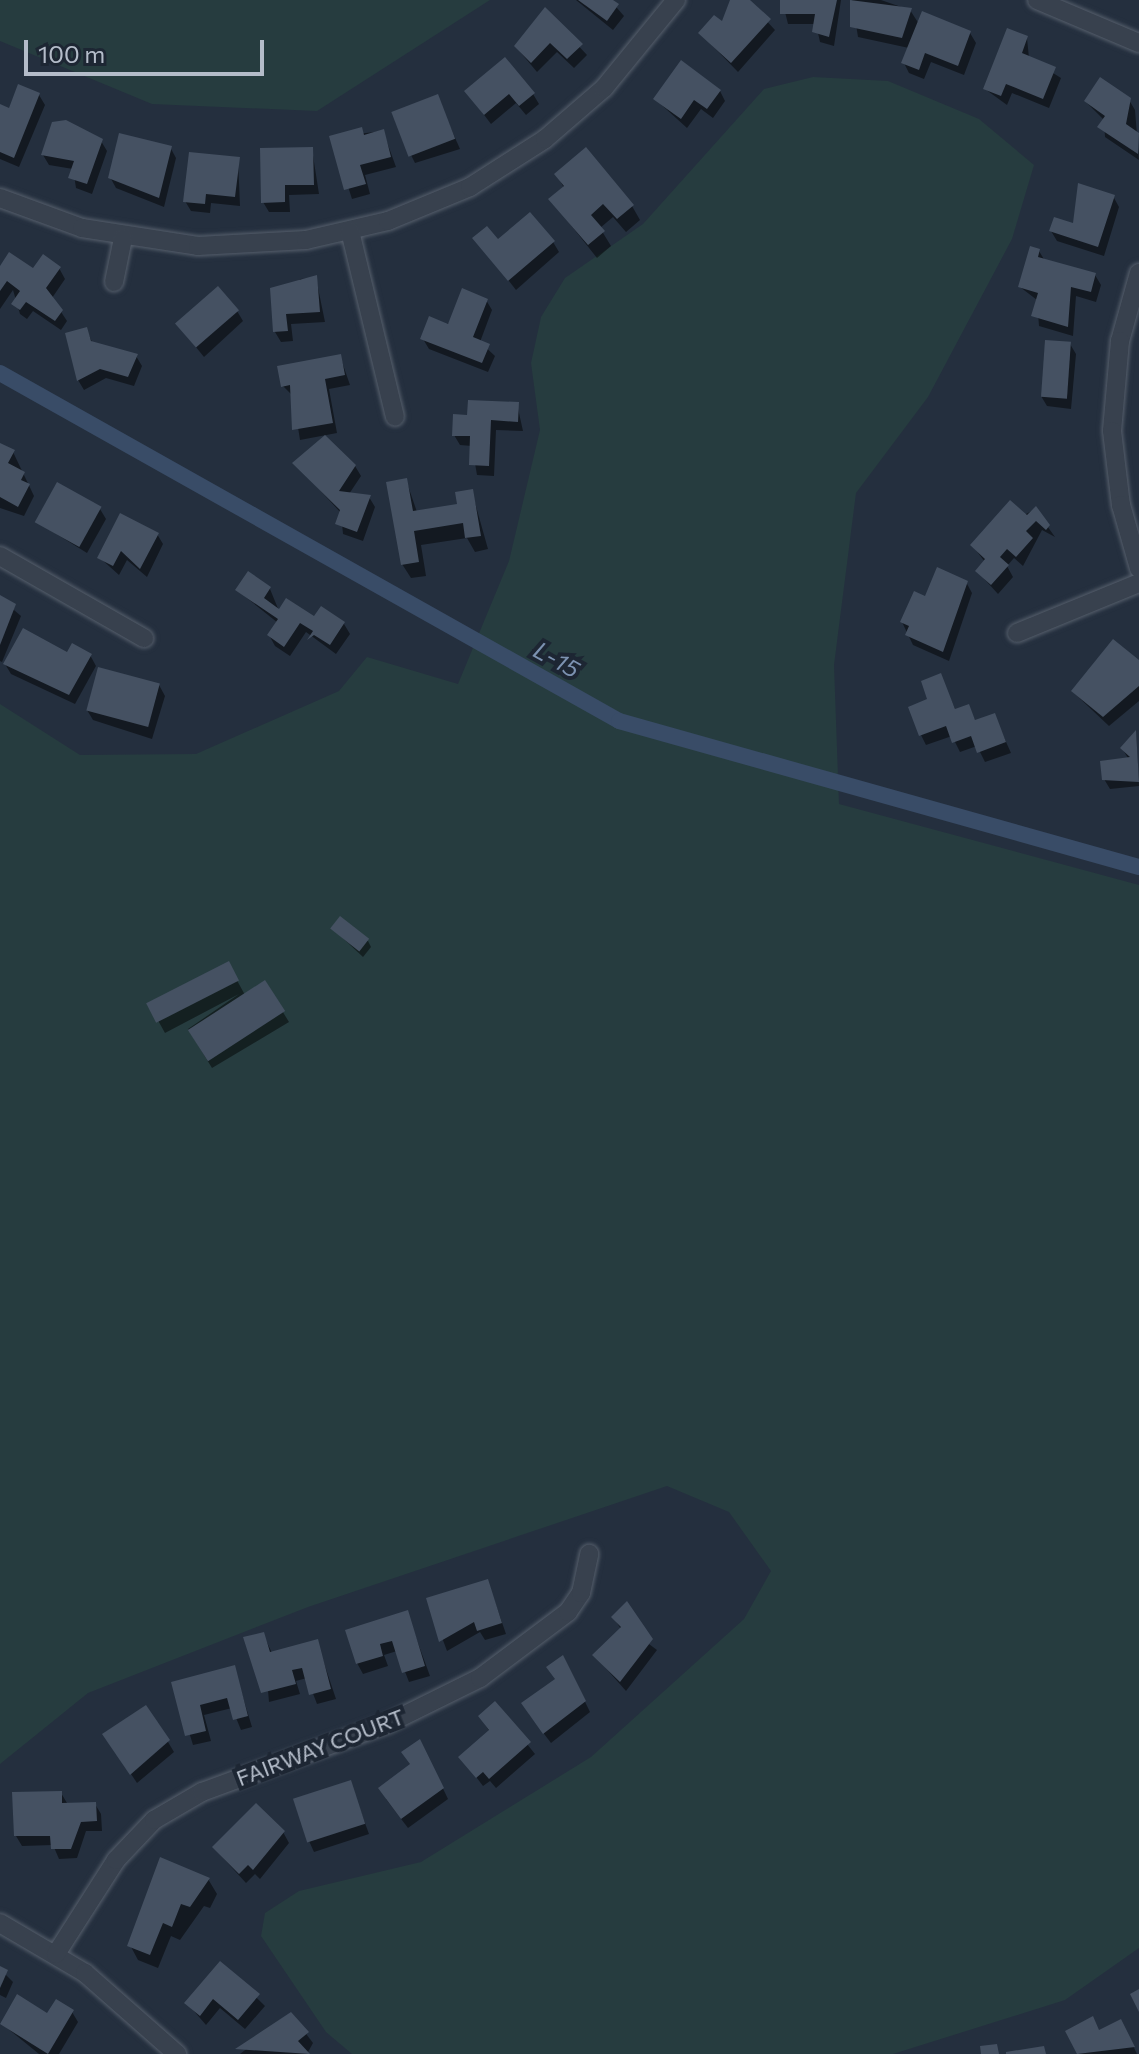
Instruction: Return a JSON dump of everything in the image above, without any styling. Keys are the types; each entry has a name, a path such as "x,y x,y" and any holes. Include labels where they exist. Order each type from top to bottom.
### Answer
{"street":[{"path":"0,198 123,238 242,247 350,231 470,187 545,139 604,88 676,0"},
{"path":"1037,0 1139,43"},
{"path":"350,231 395,417"},
{"path":"114,282 123,238"},
{"path":"1139,273 1120,341 1112,431 1121,505 1139,568"},
{"path":"0,556 144,638"},
{"path":"1017,633 1139,583"},
{"name":"FAIRWAY COURT","path":"56,1954 116,1860 154,1820 202,1792 387,1724 491,1671 568,1612 581,1593 589,1554"},
{"path":"0,1923 56,1954 177,2054"}],"green space":[{"path":"0,0 490,0 317,111 152,104 0,41"},
{"path":"813,77 888,81 979,119 1034,165 1012,239 928,397 856,493 834,665 839,804 1139,885 1139,1948 1065,2000 893,2054 352,2054 326,2032 261,1936 265,1913 299,1891 421,1862 591,1757 744,1619 771,1571 729,1512 667,1486 308,1607 88,1693 0,1764 0,704 80,755 196,754 339,691 367,657 458,684 509,561 540,430 531,363 541,317 565,278 643,224 764,89"}],"building":[{"path":"578,0 613,0 619,4 607,21"},
{"path":"730,0 750,0 771,19 731,63 698,33 714,15 722,21"},
{"path":"780,0 837,0 829,37 812,32 815,14 780,14"},
{"path":"850,0 912,8 902,38 850,27"},
{"path":"545,7 583,44 567,59 550,43 531,63 514,46"},
{"path":"922,11 971,31 958,66 925,53 919,70 901,63"},
{"path":"1007,28 1028,36 1022,53 1056,67 1043,99 1006,84 1001,96 983,89"},
{"path":"505,57 535,93 519,106 509,94 484,115 464,91"},
{"path":"681,60 721,90 707,109 694,100 681,119 653,99"},
{"path":"1100,77 1131,98 1126,124 1139,133 1138,154 1097,127 1105,116 1084,101"},
{"path":"18,84 40,93 14,158 0,152 0,104 9,108"},
{"path":"438,94 455,139 409,157 391,112"},
{"path":"66,120 103,139 87,184 68,178 74,161 41,155 52,122"},
{"path":"362,127 364,135 384,129 391,157 360,165 366,184 344,190 329,136"},
{"path":"119,133 172,146 159,198 108,178"},
{"path":"313,147 314,185 285,185 285,202 261,203 260,148"},
{"path":"586,147 634,205 617,219 603,204 591,215 605,231 588,245 548,199 564,186 554,174"},
{"path":"189,152 240,157 235,197 206,194 205,204 183,202"},
{"path":"1078,183 1115,195 1098,247 1049,231 1054,217 1073,223"},
{"path":"530,212 555,241 508,281 472,238 487,226 498,239"},
{"path":"1030,246 1040,249 1038,257 1096,273 1091,292 1071,287 1068,327 1031,316 1038,293 1018,287"},
{"path":"9,252 33,268 43,254 61,267 46,288 63,310 55,321 26,302 20,310 11,304 20,291 7,281 0,291 0,266"},
{"path":"317,275 320,312 286,314 288,331 273,332 270,288"},
{"path":"218,286 239,310 196,348 175,323"},
{"path":"462,288 488,299 473,337 490,344 482,363 420,339 429,316 448,324"},
{"path":"87,327 91,341 138,354 128,377 100,369 77,381 65,333"},
{"path":"1045,340 1071,342 1067,399 1041,397"},
{"path":"341,354 345,375 325,379 333,423 292,430 290,385 281,387 277,366"},
{"path":"468,400 519,402 518,422 491,420 489,466 469,465 470,436 452,436 453,414 467,415"},
{"path":"325,435 356,465 339,491 371,495 357,532 335,524 340,510 292,463"},
{"path":"0,443 15,450 8,463 25,472 21,480 30,484 18,507 0,497"},
{"path":"407,478 413,511 457,504 455,492 473,489 481,536 465,538 463,523 414,531 419,562 401,565 386,482"},
{"path":"57,482 102,507 79,547 35,522"},
{"path":"1010,500 1027,515 1036,506 1050,525 1046,530 1036,521 1026,531 1033,538 1016,557 1007,549 1000,557 1009,565 991,585 975,571 985,559 970,545"},
{"path":"120,513 159,533 140,569 121,551 113,566 97,558"},
{"path":"937,567 968,581 943,652 905,635 909,626 900,622 914,591 925,596"},
{"path":"248,571 271,587 264,598 279,609 286,598 314,616 321,606 345,622 330,645 314,635 307,640 313,631 300,623 284,647 267,635 278,619 235,590"},
{"path":"0,595 16,604 0,645"},
{"path":"23,628 67,652 72,643 92,654 69,695 3,664"},
{"path":"1113,639 1139,660 1139,686 1103,717 1071,691"},
{"path":"98,667 160,684 148,727 86,710"},
{"path":"941,673 955,709 969,704 975,720 995,713 1006,742 977,753 971,736 952,743 946,726 919,736 908,707 927,699 921,681"},
{"path":"1136,730 1139,782 1102,780 1100,761 1130,757 1120,748"},
{"path":"340,916 369,939 359,951 330,929"},
{"path":"229,961 239,981 156,1023 146,1003"},
{"path":"265,980 285,1011 208,1061 188,1030"},
{"path":"488,1579 502,1623 477,1631 474,1622 439,1642 426,1598"},
{"path":"627,1601 653,1639 620,1682 592,1655 621,1627 611,1617"},
{"path":"408,1610 425,1666 402,1673 392,1641 380,1644 383,1656 356,1664 345,1630"},
{"path":"264,1632 270,1652 318,1639 331,1689 309,1695 302,1668 292,1670 296,1684 261,1693 243,1637"},
{"path":"563,1655 586,1701 543,1734 521,1703 555,1679 546,1667"},
{"path":"235,1665 248,1716 233,1720 227,1698 200,1705 206,1731 185,1736 171,1682"},
{"path":"495,1701 531,1742 489,1779 483,1772 476,1778 458,1757 489,1730 478,1716"},
{"path":"146,1705 170,1740 130,1775 102,1734"},
{"path":"420,1739 444,1788 401,1819 378,1788 410,1764 401,1752"},
{"path":"351,1780 365,1824 307,1843 293,1799"},
{"path":"62,1791 62,1803 96,1802 97,1821 81,1822 71,1849 51,1849 50,1836 14,1836 12,1792"},
{"path":"256,1803 285,1831 253,1870 248,1865 239,1874 212,1847"},
{"path":"160,1857 210,1878 190,1907 181,1904 172,1927 163,1923 150,1955 127,1946"},
{"path":"220,1961 260,1994 238,2020 213,1999 200,2016 184,2003"},
{"path":"0,1966 8,1970 0,1988"},
{"path":"1139,1989 1139,2012 1130,1994"},
{"path":"17,1994 47,2013 56,1999 74,2010 48,2054 0,2024"},
{"path":"291,2012 309,2032 298,2041 310,2054 235,2049"},
{"path":"1093,2016 1099,2030 1121,2019 1135,2047 1077,2054 1065,2031"},
{"path":"997,2044 999,2054 981,2054 980,2046"},
{"path":"1044,2046 1046,2054 1006,2054 1006,2052"}],"waterway":[{"name":"L-15","path":"0,373 619,721 1139,867"}]}
